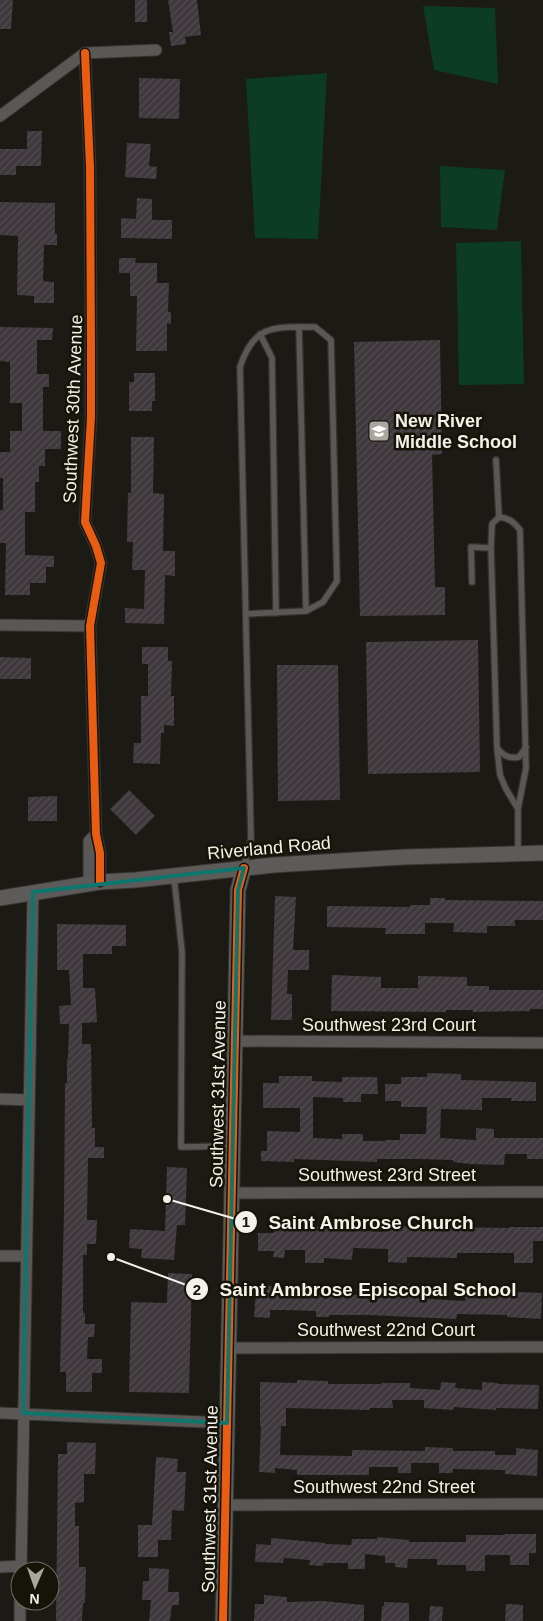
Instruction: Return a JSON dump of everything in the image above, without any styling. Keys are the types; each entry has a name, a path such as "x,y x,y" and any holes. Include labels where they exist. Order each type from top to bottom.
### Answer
{"street":[{"path":"0,116 85,52 156,50"},
{"name":"Southwest 30th Avenue","path":"85,52 90,167 91,417 85,522 96,546 101,563 90,626 96,834 89,840 94,883"},
{"path":"0,625 90,626"},
{"name":"Riverland Road","path":"0,898 94,883 244,868 404,857 543,853"},
{"name":"Southwest 31st Avenue","path":"223,1621 238,890 244,868"},
{"path":"21,1561 33,892"},
{"name":"Southwest 23rd Court","path":"235,1041 543,1043"},
{"path":"0,1099 29,1100"},
{"name":"Southwest 23rd Street","path":"232,1192 543,1192"},
{"path":"0,1256 26,1256"},
{"name":"Southwest 22nd Court","path":"229,1348 543,1348"},
{"path":"0,1413 227,1423"},
{"name":"Southwest 22nd Street","path":"225,1505 543,1504"}],"lane":[{"path":"299,327 306,611"},
{"path":"244,868 251,839 240,367 244,354 252,341 260,334 273,328 315,327 331,340 337,581 323,602 306,611 246,614"},
{"path":"260,334 272,358 276,613"},
{"path":"496,460 499,517 492,524 492,548 497,748 500,775 518,809"},
{"path":"499,517 508,518 520,530 526,768 518,809 518,853"},
{"path":"472,582 471,547 492,548"},
{"path":"497,748 505,756 512,758 519,757 526,747"},
{"path":"174,875 182,952 182,1148 232,1146"}],"highlighted area":[{"path":"244,868 238,890 227,1423 23,1413 33,892"}],"green space":[{"path":"423,6 495,8 498,84 434,70"},
{"path":"327,73 318,239 255,238 246,79"},
{"path":"440,166 505,170 497,230 441,227"},
{"path":"521,241 524,384 459,385 456,243"}],"building":[{"path":"0,0 13,0 11,29 0,29"},
{"path":"135,0 147,0 147,22 135,22"},
{"path":"168,0 197,0 201,35 185,37 186,44 171,46 169,32 173,32"},
{"path":"139,78 180,79 179,119 139,118"},
{"path":"27,131 42,131 41,166 16,166 16,175 0,175 0,149 27,149"},
{"path":"127,143 151,144 149,166 157,167 156,179 125,177"},
{"path":"137,198 152,199 152,220 172,220 172,239 121,238 121,218 136,219"},
{"path":"0,202 55,203 57,245 44,245 43,281 54,282 54,303 34,303 34,296 17,295 18,236 0,235"},
{"path":"119,258 136,258 135,263 157,263 157,283 169,283 168,312 171,312 171,324 167,323 167,351 136,351 137,296 130,296 130,273 119,273"},
{"path":"0,327 53,328 52,340 37,340 37,374 49,374 49,387 43,387 43,431 61,431 61,449 45,449 45,466 39,466 39,482 35,482 35,512 25,512 25,555 54,556 54,567 46,567 46,583 30,583 30,595 5,595 6,543 0,543 0,510 3,510 3,478 0,478 0,452 10,452 10,431 22,431 22,403 10,403 10,362 0,361"},
{"path":"440,340 442,454 432,455 435,587 445,587 445,615 360,616 354,342"},
{"path":"134,373 155,373 155,401 152,401 152,411 129,411 129,382 134,382"},
{"path":"131,437 154,437 153,493 164,494 163,551 175,551 175,576 165,575 164,624 125,623 125,608 144,609 145,570 132,570 133,542 127,542 128,493 131,493"},
{"path":"478,640 480,772 368,774 366,642"},
{"path":"142,647 168,647 168,661 172,661 171,696 174,696 174,726 164,725 164,733 161,733 160,764 133,763 134,743 141,743 141,696 148,696 148,664 142,664"},
{"path":"0,657 31,658 31,679 0,679"},
{"path":"277,665 338,665 340,800 278,801"},
{"path":"129,790 155,816 136,835 110,809"},
{"path":"57,796 57,821 28,821 28,797"},
{"path":"275,896 296,897 293,950 309,950 309,970 288,970 287,994 292,994 292,1020 271,1020"},
{"path":"430,898 445,898 445,900 543,901 543,920 515,920 515,926 487,926 487,933 453,932 454,923 425,923 425,934 385,934 386,928 327,927 327,906 410,907 410,905 430,905"},
{"path":"57,924 126,925 126,946 112,946 112,954 83,954 83,988 95,988 97,1022 82,1023 82,1044 91,1044 92,1128 95,1128 95,1147 104,1147 104,1158 88,1158 87,1220 97,1220 96,1244 87,1244 87,1255 83,1255 83,1313 85,1313 85,1324 95,1324 94,1337 88,1337 87,1359 102,1359 102,1373 92,1373 92,1392 66,1392 66,1372 60,1372 65,1083 67,1083 69,1024 60,1024 59,1006 71,1005 69,970 57,970"},
{"path":"332,975 381,977 381,988 418,988 418,976 467,977 467,986 489,986 489,990 543,990 543,1009 473,1012 473,1010 446,1010 446,1012 331,1011"},
{"path":"427,1073 461,1074 461,1080 536,1082 536,1101 511,1101 512,1098 482,1098 482,1110 441,1109 440,1138 476,1140 476,1128 494,1129 494,1138 543,1138 543,1159 527,1159 527,1154 505,1154 504,1165 419,1159 377,1159 377,1162 294,1159 294,1162 261,1161 261,1151 267,1151 267,1131 300,1132 300,1108 263,1108 263,1083 279,1083 279,1076 312,1076 312,1081 342,1082 342,1077 377,1077 378,1094 361,1094 361,1102 343,1102 343,1098 313,1097 313,1138 342,1139 342,1134 363,1134 363,1141 385,1141 400,1140 400,1134 426,1134 427,1107 401,1107 401,1101 385,1101 385,1084 401,1084 401,1077 427,1077"},
{"path":"167,1167 187,1168 185,1225 177,1225 174,1260 141,1258 142,1249 129,1248 130,1229 165,1231"},
{"path":"383,1226 543,1227 543,1241 533,1241 533,1263 514,1263 514,1253 457,1253 457,1258 407,1257 407,1263 388,1262 388,1249 353,1248 352,1260 324,1258 324,1263 305,1263 305,1250 285,1250 284,1258 273,1257 274,1251 258,1251 258,1233 274,1233 274,1227 335,1227 334,1229 383,1232"},
{"path":"168,1273 192,1274 189,1393 129,1392 131,1302 167,1303"},
{"path":"397,1284 409,1284 408,1296 415,1296 415,1298 465,1301 465,1296 473,1296 473,1290 542,1293 541,1319 507,1317 507,1315 457,1314 456,1319 369,1315 329,1315 329,1317 316,1317 316,1311 284,1310 270,1310 270,1318 254,1317 256,1292 265,1292 266,1286 276,1286 276,1292 302,1294 302,1286 329,1286 329,1295 396,1296"},
{"path":"297,1380 328,1381 328,1384 410,1383 410,1388 440,1390 441,1382 456,1383 455,1388 482,1390 482,1382 539,1385 538,1409 496,1408 496,1410 454,1407 453,1410 424,1408 424,1400 392,1400 393,1408 370,1408 369,1410 286,1408 286,1426 281,1426 280,1455 352,1456 352,1450 425,1451 425,1447 453,1448 453,1451 495,1451 495,1455 516,1455 516,1448 538,1450 537,1476 505,1474 505,1470 453,1469 453,1473 439,1473 439,1463 411,1463 411,1473 398,1473 398,1467 369,1467 369,1475 297,1475 297,1470 275,1468 275,1473 259,1472 260,1382 297,1383"},
{"path":"67,1442 96,1443 95,1474 84,1474 84,1502 75,1503 75,1526 79,1526 79,1567 86,1567 85,1603 83,1603 82,1621 56,1621 56,1611 60,1611 60,1561 57,1561 58,1454 67,1454"},
{"path":"156,1457 178,1459 177,1472 186,1472 184,1511 172,1510 171,1540 158,1540 158,1557 138,1557 138,1525 152,1525"},
{"path":"536,1534 536,1553 529,1553 529,1565 510,1565 510,1555 485,1555 485,1571 466,1571 466,1565 437,1565 437,1559 408,1559 407,1568 395,1567 395,1563 385,1563 385,1556 365,1554 365,1569 348,1569 348,1563 324,1563 323,1566 309,1565 310,1560 284,1558 283,1563 255,1562 256,1544 271,1545 271,1538 351,1545 352,1539 377,1539 377,1537 409,1540 409,1542 466,1542 466,1535"},
{"path":"149,1568 169,1569 168,1592 179,1592 179,1605 172,1605 170,1621 149,1621 151,1600 142,1600 143,1581 149,1581"},
{"path":"264,1595 287,1597 287,1602 323,1601 364,1605 364,1621 254,1621 255,1604 264,1604"},
{"path":"384,1602 409,1603 409,1621 381,1621"},
{"path":"506,1604 523,1605 523,1621 505,1621"},
{"path":"430,1606 443,1607 442,1621 429,1621"}],"cycle path":[{"path":"85,53 90,167 91,346 91,417 85,522 96,546 101,563 90,626 96,834 100,853 100,882"},
{"path":"223,1621 238,890 244,868"}],"place":[{"name":"New River Middle School","path":"379,431"},
{"name":"Saint Ambrose Church","path":"167,1199"},
{"name":"Saint Ambrose Episcopal School","path":"111,1257"}]}
